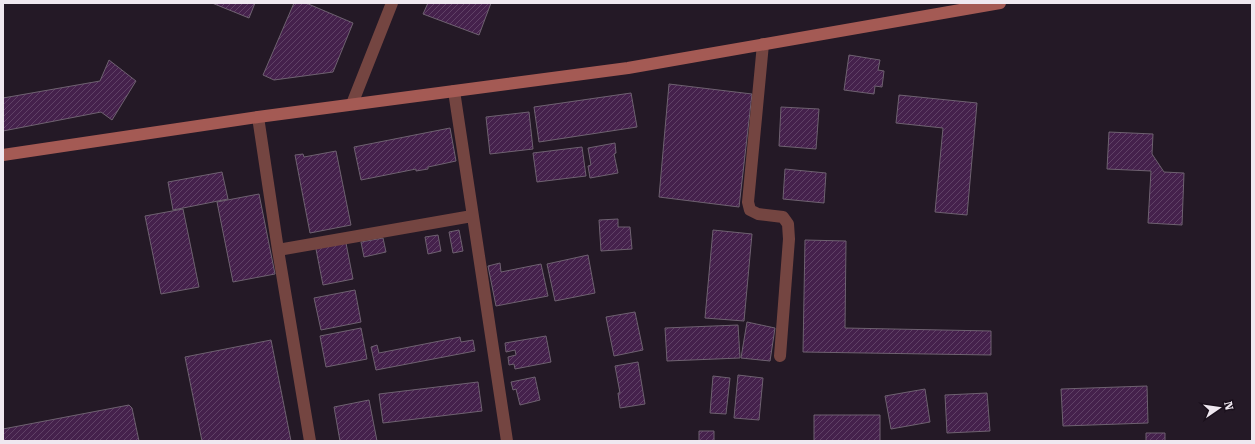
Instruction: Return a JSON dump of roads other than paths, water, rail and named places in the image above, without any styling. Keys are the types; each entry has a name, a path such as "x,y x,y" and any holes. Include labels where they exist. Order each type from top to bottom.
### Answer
{"street":[{"path":"352,104 392,3"},
{"path":"3,155 258,117 628,68 1000,3"},
{"path":"764,44 748,202 750,210 758,214 783,217 788,224 789,239 780,356"},
{"path":"454,91 507,441"},
{"path":"258,117 278,250 310,441"},
{"path":"278,250 472,216"}]}
